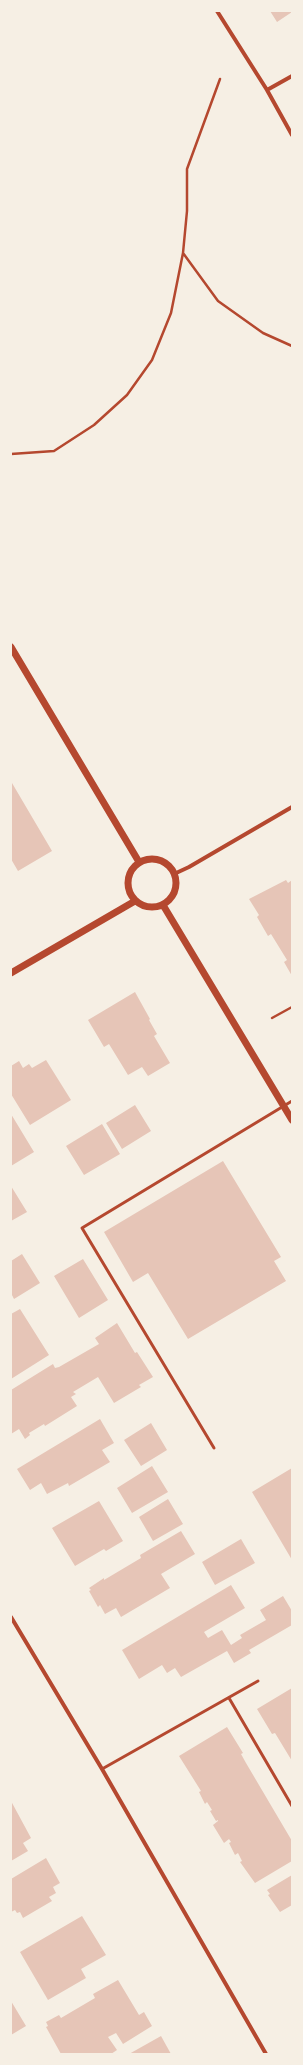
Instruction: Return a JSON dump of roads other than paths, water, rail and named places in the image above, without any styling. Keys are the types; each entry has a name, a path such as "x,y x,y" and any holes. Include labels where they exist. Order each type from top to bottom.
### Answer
{"street":[{"path":"217,11 267,90 292,135"},
{"path":"267,90 292,76"},
{"path":"11,647 139,862"},
{"path":"174,874 189,868 292,807"},
{"path":"147,859 164,862 170,867 174,874 176,888 173,895 163,905 148,907 135,901 128,888 128,880 134,867 139,862 147,859"},
{"path":"11,973 135,901"},
{"path":"163,905 292,1120"},
{"path":"11,1617 102,1769 266,2054"}],"lane":[{"path":"214,1448 82,1228 292,1101"},
{"path":"102,1769 258,1681"},
{"path":"229,1698 292,1806"}]}
